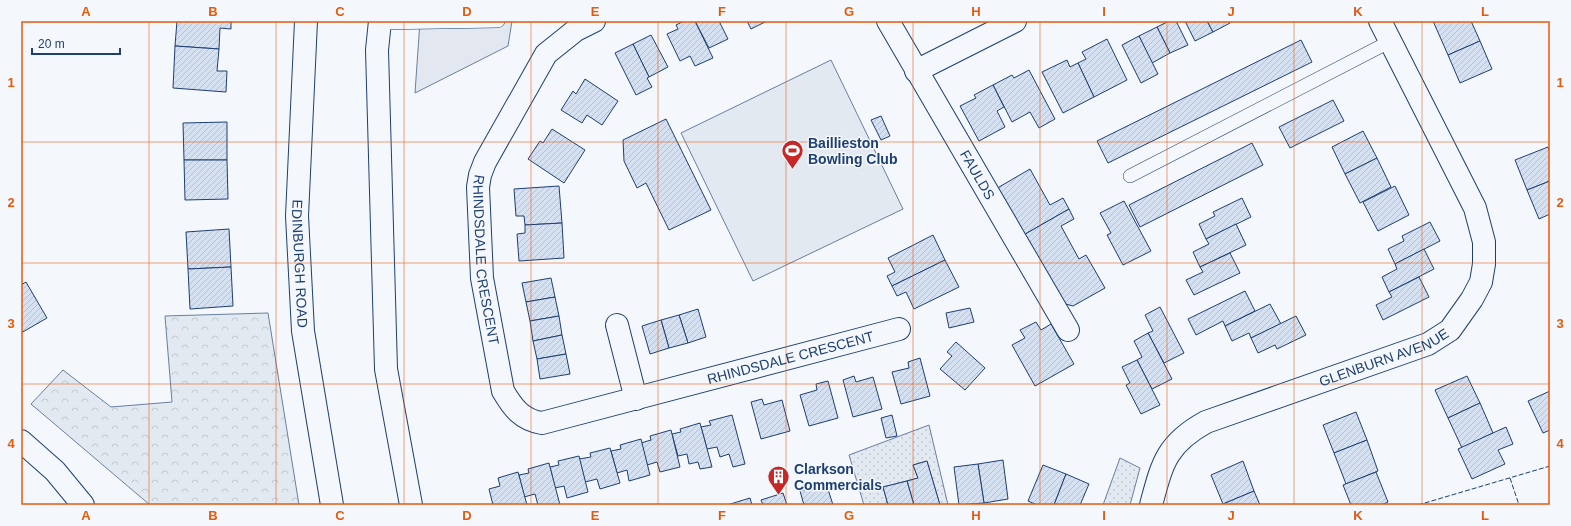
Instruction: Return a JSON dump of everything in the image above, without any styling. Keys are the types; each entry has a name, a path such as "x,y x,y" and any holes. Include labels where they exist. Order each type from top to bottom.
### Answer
{"street":[{"name":"EDINBURGH ROAD","path":"306,21 297,216 303,331 332,505"},
{"name":"RHINDSDALE CRESCENT","path":"594,21 576,30 546,54 484,162 480,175 478,187 482,278 503,391 511,405 521,415 531,421 542,423 900,329"},
{"name":"FAULDS","path":"888,21 1068,330"},
{"path":"916,71 1016,21"},
{"name":"GLENBURN AVENUE","path":"1151,505 1162,465 1182,437 1206,422 1428,344 1450,330 1472,299 1481,282 1484,264 1484,242 1475,208 1389,42 1380,21"},
{"path":"380,22 377,50 386,369 411,505"},
{"path":"617,325 636,399"},
{"path":"22,442 55,471 85,504"}],"lane":[{"path":"380,22 498,21"},
{"path":"1130,176 1389,42"}],"green space":[{"name":"Baillieston Bowling Club","path":"831,60 903,209 753,281 681,133"},
{"path":"268,313 299,505 150,505 31,404 63,370 111,407 172,402 165,316"},
{"path":"929,425 948,505 940,505 927,461 913,465 918,478 883,487 888,505 864,505 849,455"},
{"path":"1120,458 1140,468 1130,505 1103,505"}],"shaded area":[{"path":"420,21 512,21 508,46 415,93"}],"building":[{"path":"177,21 231,21 231,29 220,28 219,49 175,46"},
{"path":"684,21 695,21 713,58 695,66 690,56 680,61 667,34 678,29 676,25"},
{"path":"695,21 719,21 728,39 709,48"},
{"path":"747,21 767,21 751,29"},
{"path":"1169,21 1176,21 1188,45 1170,53 1157,27"},
{"path":"1185,21 1207,21 1213,32 1195,41"},
{"path":"1207,21 1229,21 1230,23 1213,32"},
{"path":"1433,21 1471,21 1480,41 1448,55"},
{"path":"1157,27 1170,53 1152,63 1139,36"},
{"path":"651,35 668,67 649,77 633,44"},
{"path":"1139,36 1158,74 1141,83 1122,45"},
{"path":"1107,39 1127,80 1094,97 1078,63 1086,59 1082,52"},
{"path":"1301,40 1312,62 1108,163 1097,141"},
{"path":"1480,41 1492,69 1460,83 1448,55"},
{"path":"633,44 649,77 647,78 652,87 636,95 615,53"},
{"path":"175,46 219,49 217,71 227,71 226,92 173,88"},
{"path":"1067,60 1070,67 1078,63 1094,97 1063,113 1042,72"},
{"path":"1029,70 1055,119 1039,128 1030,112 1012,122 993,85 1012,75 1014,78"},
{"path":"585,79 618,101 602,125 587,115 582,123 561,110 573,91 576,94"},
{"path":"993,85 1004,107 997,111 1005,127 979,141 960,106 976,98 974,95"},
{"path":"1333,100 1344,121 1290,148 1279,127"},
{"path":"881,116 890,136 881,140 871,120"},
{"path":"666,119 711,210 669,230 646,183 637,188 624,161 623,140"},
{"path":"227,122 227,160 184,160 183,123"},
{"path":"552,129 585,150 564,183 528,159 540,141 543,143"},
{"path":"1363,131 1377,158 1345,174 1332,147"},
{"path":"1252,143 1263,165 1140,227 1129,205"},
{"path":"1548,147 1550,152 1550,181 1527,190 1515,160"},
{"path":"1377,158 1391,187 1360,203 1345,174"},
{"path":"184,160 227,160 228,199 185,200"},
{"path":"1030,169 1050,205 1063,198 1069,209 1020,237 994,190"},
{"path":"1550,181 1550,214 1539,219 1527,190"},
{"path":"559,186 562,223 525,225 524,216 516,216 514,189"},
{"path":"1395,186 1409,215 1378,231 1363,202"},
{"path":"1242,198 1251,217 1206,239 1199,224 1215,216 1213,212"},
{"path":"1124,201 1151,251 1123,265 1107,235 1111,233 1100,213"},
{"path":"1069,209 1074,219 1061,226 1079,259 1086,255 1105,288 1073,306 1062,303 1020,237"},
{"path":"1430,222 1440,241 1395,264 1388,249 1404,241 1402,236"},
{"path":"562,223 564,258 519,261 517,234 525,233 525,225"},
{"path":"1236,224 1246,245 1200,267 1193,252 1209,244 1206,239"},
{"path":"229,229 231,267 188,269 186,232"},
{"path":"933,235 945,260 892,286 887,276 895,272 888,258"},
{"path":"1424,249 1434,269 1389,292 1382,277 1397,269 1395,264"},
{"path":"1230,253 1240,273 1194,295 1186,280 1203,272 1200,267"},
{"path":"945,260 959,287 914,309 906,292 897,296 892,286"},
{"path":"231,267 233,306 190,309 188,269"},
{"path":"1419,277 1429,297 1383,320 1376,305 1392,297 1389,292"},
{"path":"551,278 555,297 526,302 522,283"},
{"path":"26,282 47,318 21,333 21,285"},
{"path":"1245,291 1255,311 1225,326 1223,321 1196,335 1188,319"},
{"path":"555,297 559,316 530,321 526,302"},
{"path":"1270,304 1281,324 1251,338 1249,333 1232,341 1225,326"},
{"path":"1160,307 1184,353 1164,363 1148,333 1153,331 1145,315"},
{"path":"970,308 974,322 949,328 946,313"},
{"path":"698,309 706,337 688,343 679,315"},
{"path":"679,315 688,343 669,348 661,320"},
{"path":"559,316 562,335 533,341 530,321"},
{"path":"1296,316 1306,335 1277,349 1275,345 1258,353 1251,338"},
{"path":"661,320 669,348 650,354 642,326"},
{"path":"1036,322 1041,330 1051,324 1074,364 1035,386 1012,345 1025,338 1020,330"},
{"path":"1148,333 1172,379 1152,389 1137,360 1142,357 1134,341"},
{"path":"562,335 566,354 537,359 533,341"},
{"path":"956,342 985,368 965,390 940,369 952,356 947,352"},
{"path":"566,354 570,374 540,379 537,359"},
{"path":"920,358 930,396 901,404 892,372 909,368 908,362"},
{"path":"1137,360 1160,405 1141,414 1126,385 1130,383 1122,367"},
{"path":"854,376 856,382 873,377 882,409 853,417 843,380"},
{"path":"1467,376 1480,403 1448,418 1435,390"},
{"path":"828,381 838,418 809,426 800,395 817,390 816,384"},
{"path":"1550,391 1550,430 1543,433 1528,401"},
{"path":"762,399 764,405 782,400 790,431 761,439 751,402"},
{"path":"1480,403 1493,433 1462,448 1448,418"},
{"path":"1356,412 1367,440 1334,453 1323,425"},
{"path":"732,415 745,464 733,467 729,454 720,457 717,447 707,449 701,427 711,425 709,421"},
{"path":"892,415 897,436 886,438 881,418"},
{"path":"700,423 712,467 700,469 698,462 689,464 687,454 678,456 672,434 681,432 680,429"},
{"path":"1506,427 1513,444 1498,450 1505,464 1472,479 1458,449"},
{"path":"671,430 680,467 660,472 657,462 647,465 641,443 651,440 650,436"},
{"path":"641,439 650,475 629,481 627,470 617,473 611,451 621,449 620,445"},
{"path":"1367,440 1378,471 1346,484 1334,453"},
{"path":"610,448 620,483 600,489 597,479 585,482 579,459 591,457 590,453"},
{"path":"579,456 588,492 567,498 564,486 555,488 550,467 559,465 558,461"},
{"path":"1003,460 1008,499 984,503 978,464"},
{"path":"927,461 940,505 914,505 907,481 918,478 913,465"},
{"path":"1243,461 1254,491 1223,504 1211,475"},
{"path":"549,463 560,505 538,505 535,494 524,497 519,475 529,473 528,469"},
{"path":"978,464 984,503 959,505 954,467"},
{"path":"1043,465 1066,474 1054,505 1037,505 1028,501"},
{"path":"518,472 527,505 493,505 489,489 500,486 498,478"},
{"path":"1376,472 1388,502 1381,505 1351,505 1343,485"},
{"path":"1066,474 1089,484 1080,505 1054,505"},
{"path":"907,481 914,505 888,505 883,487"},
{"path":"826,483 833,505 804,505 800,491"},
{"path":"1254,491 1260,505 1223,505 1223,504"},
{"name":"Clarkson Commercials","path":"783,493 787,505 763,505 761,500"},
{"path":"750,498 752,505 727,505"}],"fence":[{"path":"1418,505 1550,466"},
{"path":"1510,478 1519,505"}],"place":[{"name":"Baillieston Bowling Club","path":"792,170"},
{"name":"Clarkson Commercials","path":"778,496"}]}
